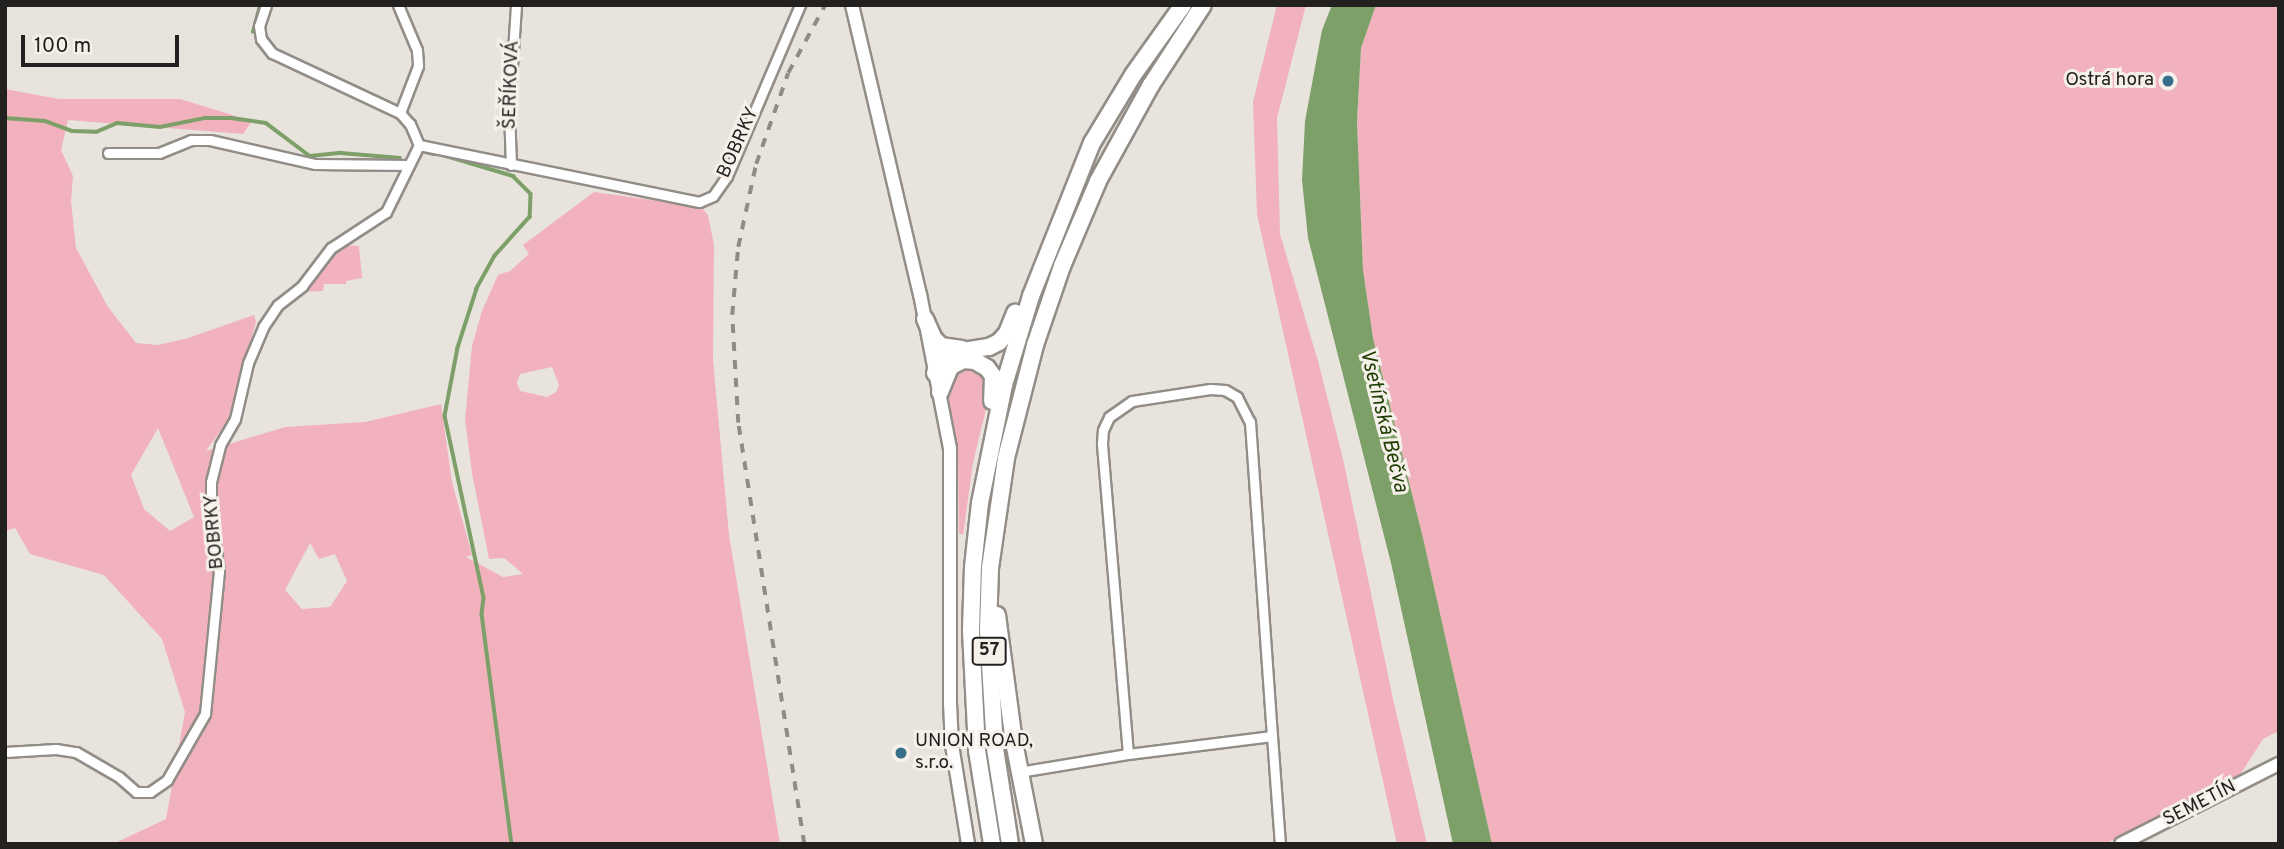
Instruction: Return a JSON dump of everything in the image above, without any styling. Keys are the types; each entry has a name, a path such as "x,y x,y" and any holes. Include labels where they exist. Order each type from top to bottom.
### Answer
{"highway":[{"name":"57","path":"992,844 977,750 971,630 980,503 1004,385 1049,247 1080,171 1113,105 1184,5"},
{"name":"57","path":"1010,844 995,748 988,629 990,568 1006,458 1035,345 1062,266 1098,181 1151,85 1203,5"},
{"path":"940,363 950,353 989,347 1007,333 1043,241 1080,171"},
{"path":"925,319 941,346 968,349"},
{"path":"940,363 964,360 979,363 990,372 994,381 981,447 980,503"},
{"path":"940,363 945,374 940,392"},
{"path":"1006,458 997,610 1019,772 1034,844"}],"street":[{"path":"266,5 260,26 261,38 272,53 400,113 410,124 419,145"},
{"path":"398,5 418,50 418,66 400,113"},
{"name":"ŠEŘÍKOVÁ","path":"511,165 509,111 516,5"},
{"name":"BOBRKY","path":"5,752 56,749 76,752 119,777 136,792 150,793 167,780 205,714 219,572 211,516 211,482 220,445 235,419 258,339 278,305 302,286 331,248 386,212 419,145 699,202 713,196 742,146 771,67 800,5"},
{"path":"852,5 925,319 940,363"},
{"path":"108,153 159,153 191,140 210,140 316,164 410,165"},
{"path":"1128,754 1103,430 1115,412 1132,401 1210,389 1225,390 1237,397 1250,422 1280,844"},
{"path":"940,392 950,449 952,492 949,674 951,735 968,844"},
{"path":"1019,772 1128,754 1272,736"},
{"name":"SEMETÍN","path":"2121,844 2279,764"}],"shaded area":[{"path":"1277,5 1306,5 1277,118 1280,234 1318,361 1343,459 1393,699 1427,844 1397,844 1257,214 1253,102"},
{"path":"1376,5 2279,5 2279,731 2263,739 2238,778 2105,844 1492,844 1423,538 1373,338 1363,270 1357,123 1361,48"},
{"path":"5,89 59,99 180,99 252,121 243,134 68,120 61,150 73,176 71,201 76,248 108,307 136,343 158,345 188,338 254,315 256,322 229,419 206,451 285,427 365,422 441,404 452,482 472,555 466,557 503,577 523,574 504,558 489,559 472,473 465,420 472,346 482,311 498,275 510,271 529,254 523,245 594,192 701,207 708,215 714,245 713,360 729,535 780,844 113,844 166,819 185,712 162,639 104,575 30,554 15,528 5,531","holes":["552,367 559,385 556,392 547,397 520,391 517,383 520,374","158,428 194,517 170,531 144,509 131,475","310,543 319,559 335,554 347,581 330,607 302,609 285,590"]},
{"path":"341,245 359,246 362,278 346,281 346,284 324,284 323,291 304,292 330,255"},
{"path":"973,366 986,378 989,397 973,463 963,535 959,533 958,455 946,389 956,368"}],"water":[{"name":"Vsetínská Bečva","path":"1332,5 1376,5 1361,48 1357,122 1363,270 1373,338 1423,538 1492,844 1453,844 1391,563 1308,238 1302,180 1305,121 1322,30"}],"waterway":[{"path":"253,32 260,5"},
{"path":"279,51 297,60"},
{"path":"320,70 392,104"},
{"path":"5,118 45,121 72,131 96,132 117,123 160,127 205,118 231,118 266,123 310,156 341,153 400,158"},
{"path":"422,151 434,154"},
{"path":"433,152 513,176 531,194 530,217 495,256 477,289 458,348 445,416 484,598 482,614 512,844"}],"railway":[{"path":"804,844 738,423 732,315 738,247 756,164 788,73 825,5"}],"place":[{"name":"Ostrá hora","path":"2168,81"},
{"name":"UNION ROAD, s.r.o.","path":"901,753"}]}
